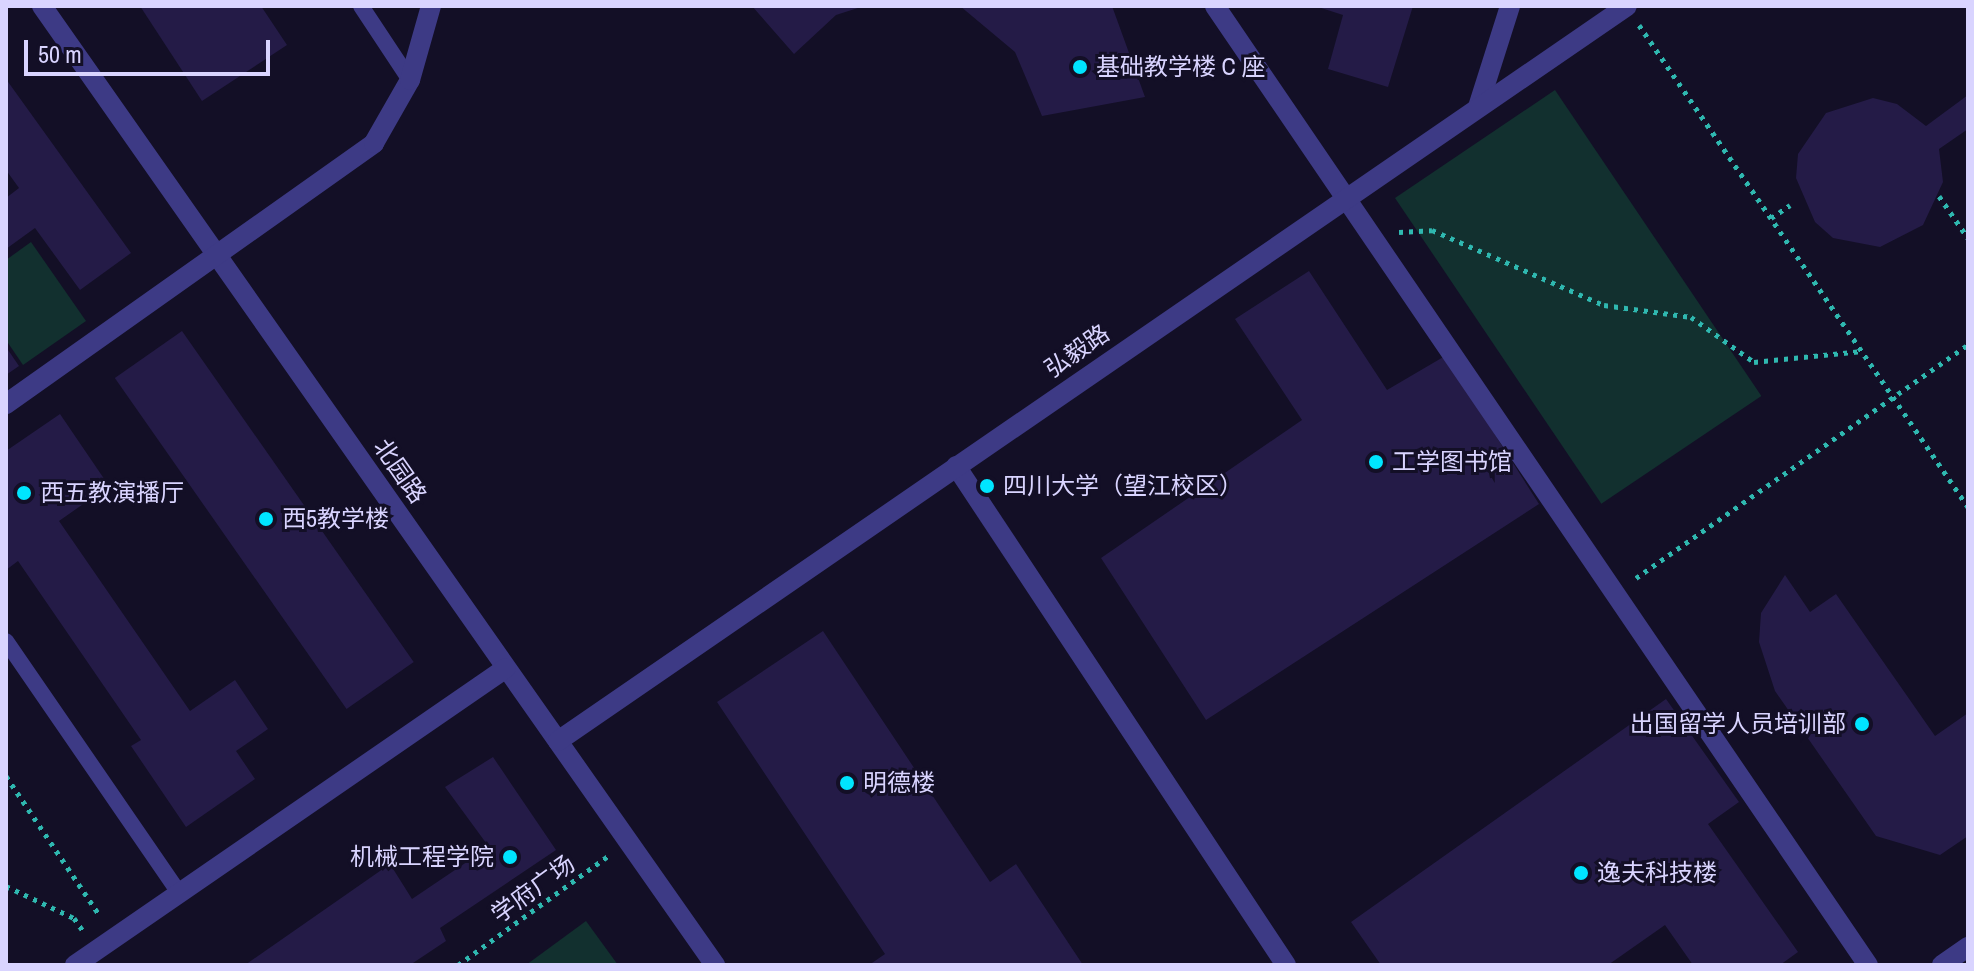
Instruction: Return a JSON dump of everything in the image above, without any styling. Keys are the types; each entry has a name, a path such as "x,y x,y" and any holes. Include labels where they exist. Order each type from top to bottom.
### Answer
{"street":[{"name":"北园路","path":"42,6 715,965"},
{"path":"6,404 374,143 410,80 431,6"},
{"path":"1215,6 1868,965"},
{"path":"1478,107 1510,6"},
{"name":"弘毅路","path":"558,741 1626,6"},
{"path":"956,466 1286,965"},
{"path":"75,965 178,891 506,668"},
{"path":"1942,965 1968,947"}],"lane":[{"path":"361,6 410,80"},
{"path":"6,641 178,891"}],"path":[{"path":"1626,6 1968,507"},
{"path":"1939,196 1968,238"},
{"path":"1771,218 1790,205"},
{"path":"1372,233 1432,230 1604,305 1691,317 1754,362 1862,351"},
{"path":"1615,592 1968,345"},
{"path":"6,776 114,937"},
{"name":"学府广场","path":"458,965 628,842"},
{"path":"6,886 74,918"}],"green space":[{"path":"1555,90 1761,396 1601,504 1395,198"},
{"path":"31,242 86,321 23,365 6,340 6,260"},
{"path":"586,921 618,965 526,965"}],"building":[{"path":"140,6 261,6 287,45 202,101"},
{"path":"752,6 861,7 836,15 794,54"},
{"name":"基础教学楼 C 座","path":"960,6 1112,6 1145,97 1042,116 1015,52"},
{"path":"1315,6 1413,6 1388,87 1328,69 1343,15"},
{"path":"6,79 131,253 80,290 35,228 6,249 6,198 19,188 6,170"},
{"path":"1968,95 1968,129 1939,149 1943,182 1923,225 1880,247 1833,238 1815,222 1796,178 1798,154 1826,113 1873,98 1897,104 1926,126"},
{"name":"工学图书馆","path":"1309,271 1387,390 1445,356 1539,504 1206,720 1101,558 1302,420 1235,319"},
{"name":"西5教学楼","path":"182,331 414,662 347,709 115,378"},
{"path":"6,347 19,366 6,375"},
{"path":"60,414 109,486 59,521 190,711 235,680 268,729 236,751 255,779 186,827 131,746 141,740 18,561 6,570 6,451"},
{"name":"出国留学人员培训部","path":"1785,575 1810,612 1836,594 1935,736 1968,713 1968,836 1940,855 1876,836 1775,691 1759,642 1761,613"},
{"name":"明德楼","path":"823,631 990,882 1016,864 1083,965 869,965 885,954 717,702"},
{"name":"逸夫科技楼","path":"1666,699 1739,802 1708,824 1798,952 1780,965 1693,965 1665,925 1608,965 1381,965 1351,922"},
{"name":"机械工程学院","path":"493,757 556,850 440,928 446,941 410,965 245,965 390,864 412,899 489,847 445,787"}],"place":[{"name":"基础教学楼 C 座","path":"1080,67"},
{"name":"工学图书馆","path":"1376,462"},
{"name":"四川大学（望江校区）","path":"987,486"},
{"name":"西五教演播厅","path":"24,493"},
{"name":"西5教学楼","path":"266,519"},
{"name":"出国留学人员培训部","path":"1862,724"},
{"name":"明德楼","path":"847,783"},
{"name":"机械工程学院","path":"510,857"},
{"name":"逸夫科技楼","path":"1581,873"}]}
